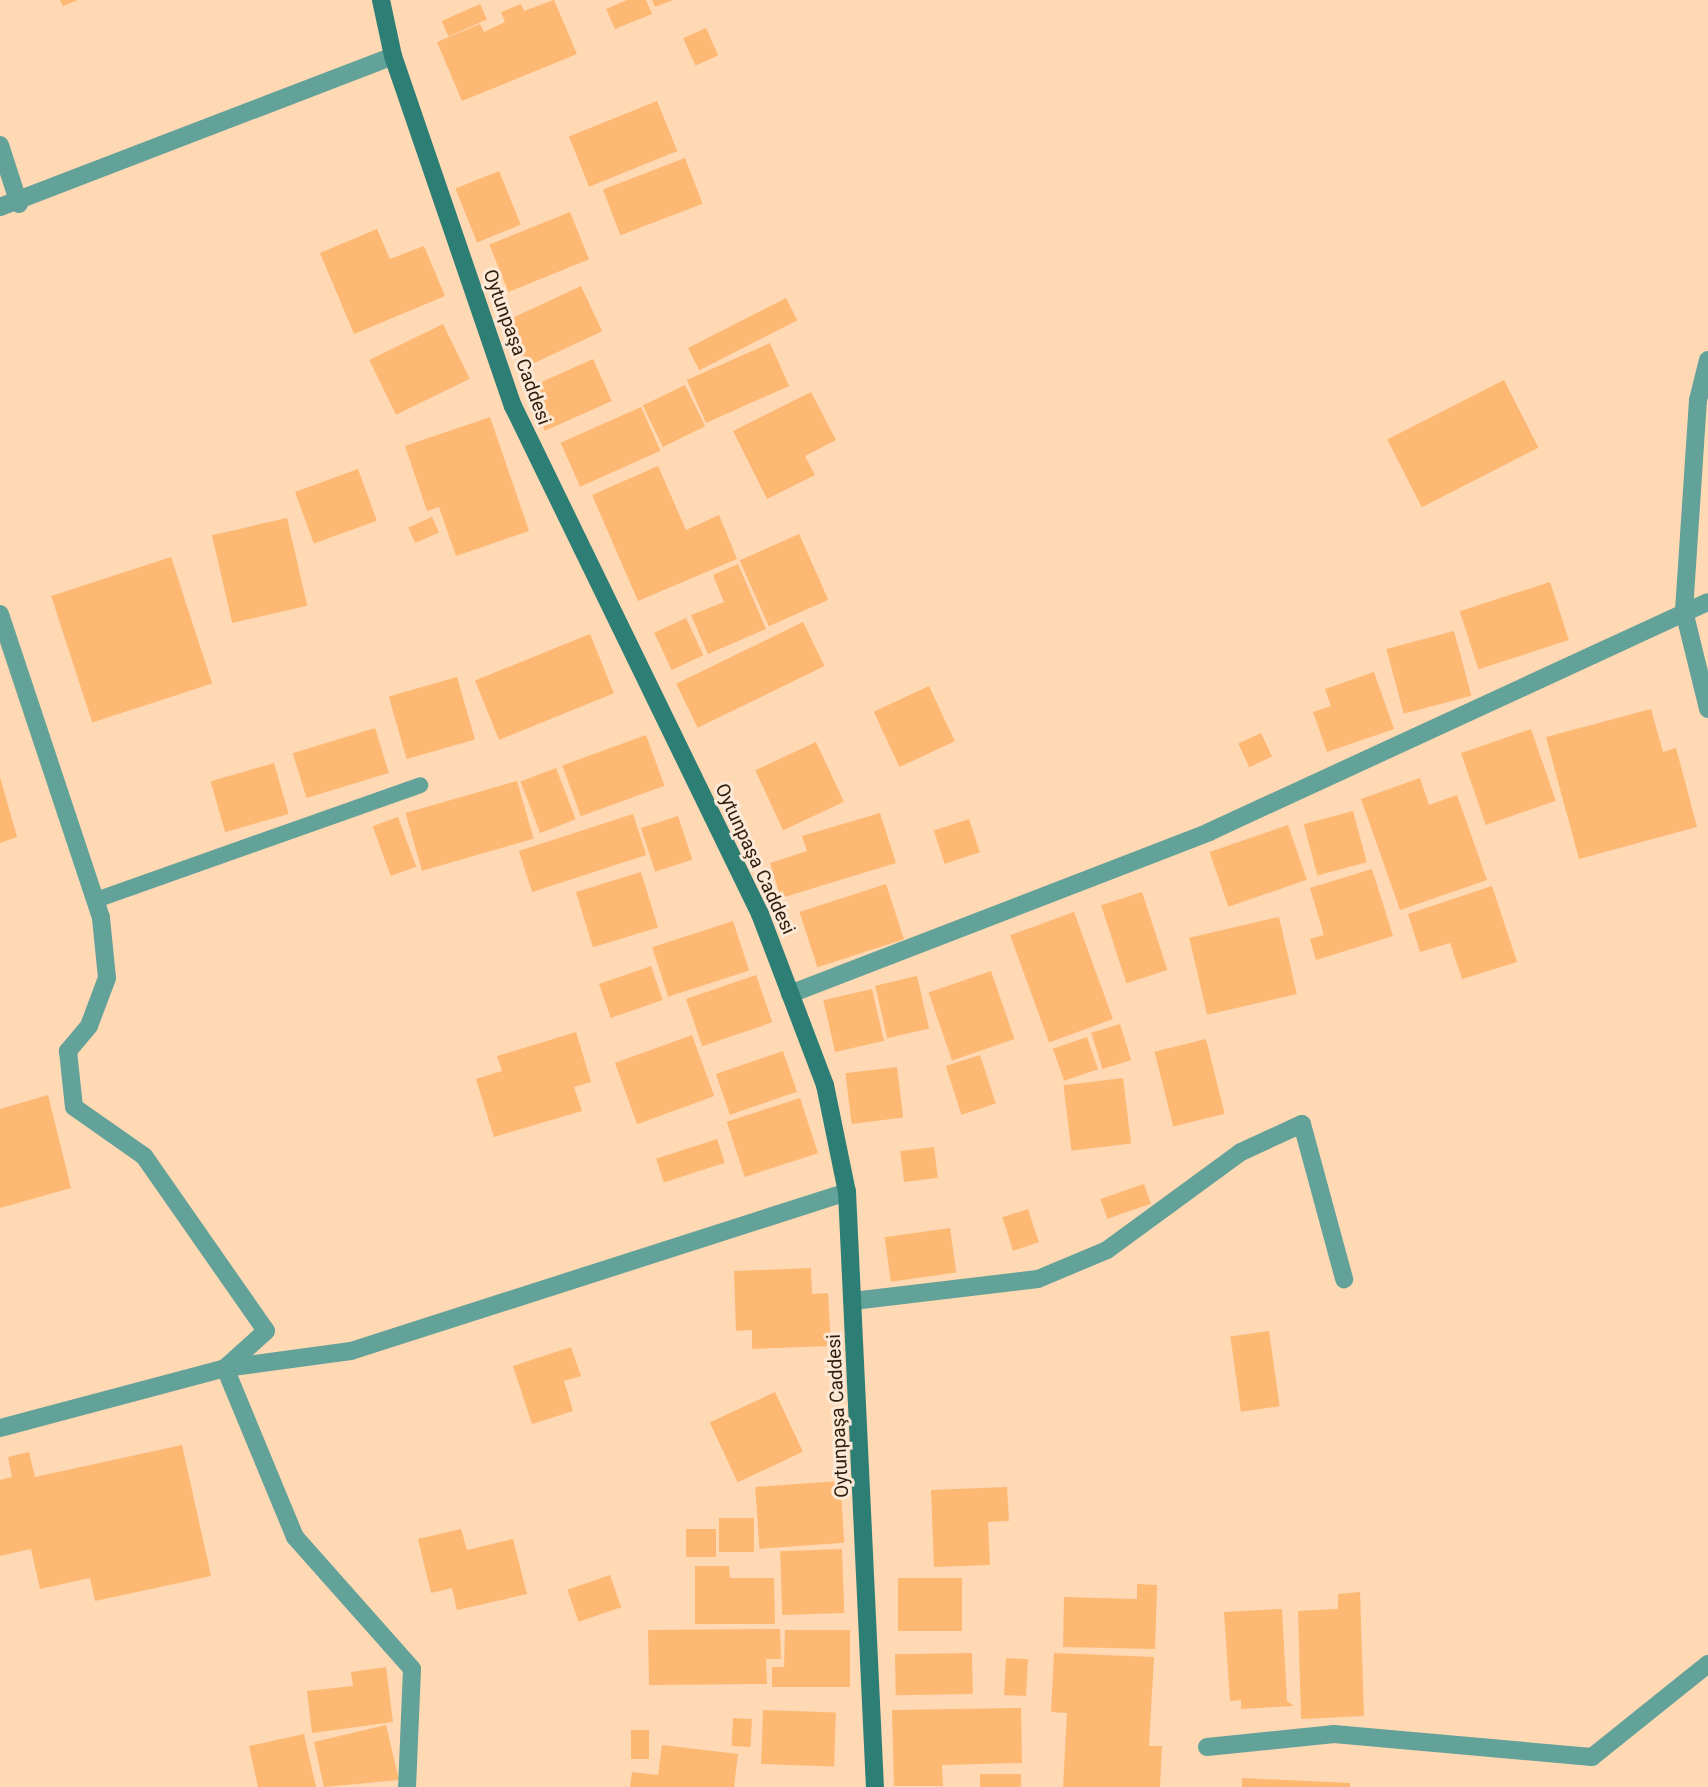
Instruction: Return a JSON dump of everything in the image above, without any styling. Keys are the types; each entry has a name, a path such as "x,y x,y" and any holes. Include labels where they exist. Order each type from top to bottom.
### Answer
{"street":[{"name":"Oytunpaşa Caddesi","path":"381,0 393,56 513,406 760,914 825,1085 847,1192 875,1787"},
{"path":"0,207 19,204 393,56"},
{"path":"0,145 19,204"},
{"path":"1708,360 1698,400 1684,611 1708,709"},
{"path":"790,994 1209,832 1629,643 1684,611 1708,602"},
{"path":"0,614 96,900 107,978 89,1026 68,1051 74,1107 144,1156 266,1331 225,1368"},
{"path":"853,1301 1038,1279 1107,1250 1241,1152 1302,1124 1344,1279"},
{"path":"0,1428 225,1368 351,1350 847,1192"},
{"path":"225,1368 295,1537 412,1669 407,1787"},
{"path":"1207,1747 1334,1734 1592,1757 1708,1664"}],"lane":[{"path":"96,900 420,785"}],"building":[{"path":"60,0 78,0 63,6"},
{"path":"554,0 577,54 462,101 437,42 480,24 484,32 505,22 501,12 521,4 524,11"},
{"path":"627,0 646,0 652,14 615,29 606,9"},
{"path":"652,0 673,0 655,7"},
{"path":"480,4 487,20 449,37 442,21"},
{"path":"706,28 718,55 695,66 683,38"},
{"path":"657,101 677,151 589,187 569,137"},
{"path":"685,158 703,204 620,235 603,190"},
{"path":"499,171 521,225 477,242 455,189"},
{"path":"570,212 589,259 508,292 489,245"},
{"path":"377,229 390,259 424,246 445,296 354,334 320,253"},
{"path":"581,286 602,331 528,366 507,321"},
{"path":"786,298 797,320 699,370 688,348"},
{"path":"443,324 470,379 396,415 369,360"},
{"path":"770,343 789,386 706,423 687,380"},
{"path":"593,359 612,401 545,431 526,389"},
{"path":"1504,380 1539,448 1422,507 1387,439"},
{"path":"685,385 705,426 663,447 643,406"},
{"path":"811,392 836,440 805,456 815,475 767,499 733,431"},
{"path":"641,407 661,451 580,487 561,443"},
{"path":"490,417 529,531 456,556 439,507 427,511 405,446"},
{"path":"658,466 686,530 719,515 737,559 638,601 592,495"},
{"path":"358,469 377,521 314,544 295,492"},
{"path":"432,517 439,533 415,543 408,528"},
{"path":"287,518 307,606 232,623 212,535"},
{"path":"799,534 828,600 769,626 740,560"},
{"path":"171,557 212,683 92,722 51,596"},
{"path":"738,564 766,629 708,654 691,615 724,602 713,575"},
{"path":"1550,582 1569,640 1478,669 1460,611"},
{"path":"686,618 703,655 672,670 654,633"},
{"path":"803,622 824,666 698,728 676,684"},
{"path":"1454,631 1471,696 1404,714 1386,649"},
{"path":"590,634 614,693 499,740 475,680"},
{"path":"1374,672 1394,729 1327,752 1313,712 1331,706 1325,689"},
{"path":"457,677 475,739 407,759 389,697"},
{"path":"929,686 955,741 899,767 874,712"},
{"path":"1651,709 1663,752 1676,748 1697,827 1579,859 1546,737"},
{"path":"375,728 389,773 306,798 293,753"},
{"path":"1531,729 1556,801 1486,825 1461,753"},
{"path":"1261,733 1272,757 1249,767 1238,744"},
{"path":"646,735 664,786 581,816 562,765"},
{"path":"816,742 844,802 783,830 755,770"},
{"path":"274,763 289,814 225,832 211,781"},
{"path":"556,768 576,819 540,833 521,782"},
{"path":"0,777 17,837 0,843"},
{"path":"1420,778 1429,805 1457,795 1487,880 1400,910 1361,799"},
{"path":"517,781 534,839 422,871 405,813"},
{"path":"1353,811 1367,862 1317,875 1304,824"},
{"path":"880,813 896,863 781,898 770,863 807,851 802,836"},
{"path":"633,814 646,855 532,892 519,851"},
{"path":"678,816 692,860 655,872 641,828"},
{"path":"398,817 416,867 391,876 373,826"},
{"path":"969,819 980,852 945,864 934,830"},
{"path":"1288,825 1307,880 1228,907 1210,852"},
{"path":"1372,869 1393,936 1316,960 1310,939 1324,935 1310,888"},
{"path":"641,872 658,927 593,947 576,892"},
{"path":"886,884 904,939 817,967 799,912"},
{"path":"1492,886 1517,962 1462,979 1450,943 1420,952 1408,914"},
{"path":"1142,892 1167,970 1126,983 1101,905"},
{"path":"1074,912 1113,1019 1049,1042 1010,935"},
{"path":"1279,917 1297,994 1207,1015 1189,938"},
{"path":"733,921 749,970 668,997 652,947"},
{"path":"651,966 663,1000 611,1018 599,984"},
{"path":"991,971 1014,1039 952,1061 929,992"},
{"path":"756,975 772,1022 702,1046 686,999"},
{"path":"917,976 929,1029 887,1038 875,986"},
{"path":"872,989 884,1041 835,1052 823,1000"},
{"path":"1120,1024 1131,1060 1102,1069 1091,1033"},
{"path":"576,1032 591,1082 574,1087 582,1111 494,1137 476,1079 502,1071 497,1056"},
{"path":"692,1035 714,1096 637,1124 615,1063"},
{"path":"1087,1037 1098,1069 1064,1081 1053,1049"},
{"path":"1206,1039 1225,1114 1173,1127 1155,1052"},
{"path":"783,1051 797,1092 730,1115 716,1074"},
{"path":"980,1055 996,1104 962,1115 946,1066"},
{"path":"897,1067 903,1118 852,1124 845,1073"},
{"path":"1123,1078 1131,1144 1071,1151 1063,1085"},
{"path":"48,1095 71,1188 0,1208 0,1109"},
{"path":"800,1098 818,1153 745,1177 727,1122"},
{"path":"717,1139 725,1163 664,1183 656,1159"},
{"path":"934,1147 938,1178 904,1182 900,1151"},
{"path":"1144,1184 1151,1204 1107,1219 1101,1199"},
{"path":"1028,1209 1039,1242 1013,1251 1002,1217"},
{"path":"950,1228 956,1273 891,1282 885,1237"},
{"path":"811,1268 812,1294 828,1293 831,1346 752,1349 752,1330 736,1331 734,1271"},
{"path":"1269,1331 1280,1406 1241,1412 1230,1336"},
{"path":"571,1347 581,1376 564,1381 573,1411 532,1424 513,1366"},
{"path":"775,1392 803,1452 738,1482 710,1422"},
{"path":"182,1445 211,1576 95,1601 90,1578 40,1589 31,1549 0,1556 0,1480 12,1477 8,1457 29,1452 35,1477"},
{"path":"840,1481 844,1543 760,1549 755,1487"},
{"path":"1007,1487 1009,1521 988,1522 990,1565 934,1567 931,1490"},
{"path":"719,1518 754,1518 754,1552 719,1552"},
{"path":"461,1529 467,1550 513,1539 527,1594 457,1610 452,1588 431,1593 418,1539"},
{"path":"686,1529 716,1529 716,1557 686,1557"},
{"path":"842,1549 844,1613 782,1615 780,1551"},
{"path":"695,1566 729,1566 730,1578 774,1578 775,1624 695,1624"},
{"path":"610,1575 621,1607 579,1622 567,1590"},
{"path":"898,1578 962,1578 962,1631 898,1631"},
{"path":"1137,1584 1157,1585 1155,1649 1063,1647 1064,1597 1137,1599"},
{"path":"1360,1592 1364,1716 1301,1719 1298,1611 1338,1609 1338,1594"},
{"path":"1282,1609 1287,1701 1294,1706 1241,1709 1241,1700 1230,1701 1224,1612"},
{"path":"780,1629 781,1659 766,1659 767,1684 649,1685 648,1630"},
{"path":"785,1630 850,1630 850,1687 772,1687 772,1667 784,1667"},
{"path":"972,1653 973,1694 896,1695 895,1654"},
{"path":"1054,1653 1154,1657 1149,1746 1162,1746 1160,1787 1063,1787 1067,1713 1051,1712"},
{"path":"1006,1658 1028,1659 1026,1696 1004,1695"},
{"path":"386,1667 393,1722 312,1733 307,1691 353,1686 351,1672"},
{"path":"1021,1708 1022,1763 942,1765 943,1786 894,1786 892,1710"},
{"path":"763,1710 836,1713 834,1767 761,1764"},
{"path":"733,1718 752,1719 751,1747 732,1746"},
{"path":"386,1725 399,1780 324,1787 314,1742"},
{"path":"631,1730 649,1730 649,1759 631,1759"},
{"path":"304,1734 316,1787 258,1787 249,1746"},
{"path":"662,1745 738,1754 734,1787 630,1787 632,1772 658,1775"},
{"path":"980,1774 1021,1774 1021,1787 980,1787"},
{"path":"1242,1778 1350,1783 1350,1787 1242,1787"}]}
